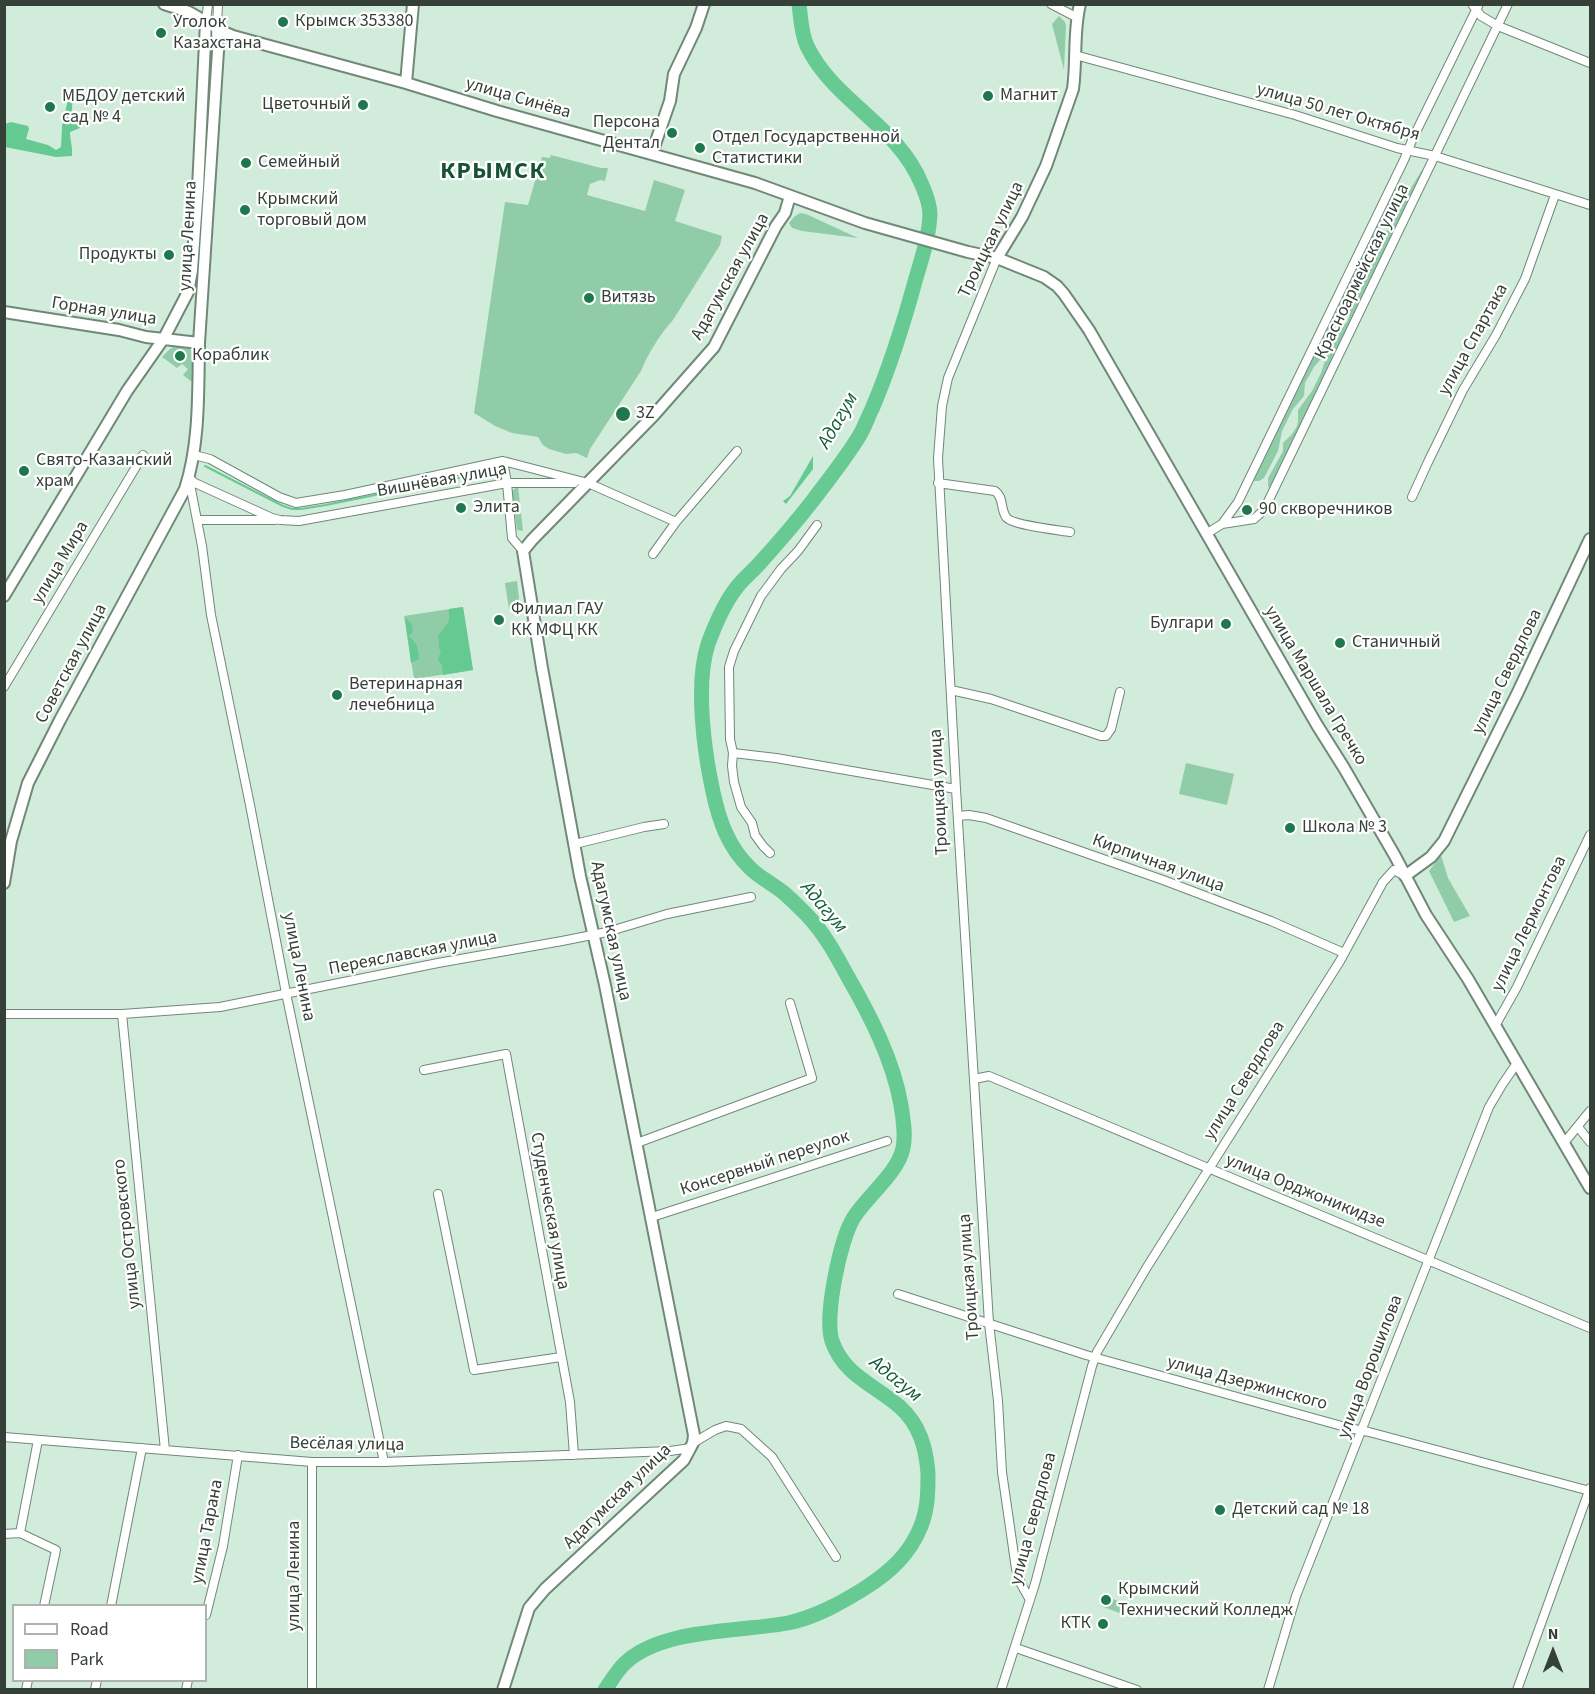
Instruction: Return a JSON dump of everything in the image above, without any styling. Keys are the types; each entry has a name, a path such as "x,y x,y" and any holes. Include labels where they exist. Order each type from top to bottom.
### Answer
{"main road":[{"name":"улица Синёва","path":"164,4 189,12 233,36 406,82 496,111 755,183 865,223 968,252"},
{"path":"406,82 412,4"},
{"path":"652,153 670,101 674,74 696,28 704,4"},
{"name":"Троицкая улица","path":"997,258 1022,217 1054,144 1073,88 1076,17 1080,4"},
{"name":"улица Ленина","path":"190,473 194,455 199,386 206,22"},
{"name":"улица Ленина","path":"4,596 127,391 164,338 184,302 190,281 203,189 218,51 217,28"},
{"name":"Адагумская улица","path":"503,1689 530,1608 545,1589 684,1460 692,1446 694,1435 637,1143 580,876 540,656 524,551 667,401 714,347 785,213 790,196"},
{"name":"улица Маршала Гречко","path":"968,252 997,258 1044,277 1064,294 1089,330 1344,768 1426,915 1468,979 1590,1188"},
{"name":"Горная улица","path":"4,312 119,330 146,337 200,343"},
{"name":"Советская улица","path":"4,883 11,841 28,783 185,489 190,473"},
{"name":"улица Свердлова","path":"1405,876 1431,857 1444,840 1517,694 1590,539"}],"street":[{"name":"улица Ленина","path":"206,22 208,4"},
{"name":"улица Ленина","path":"217,28 218,4"},
{"path":"1051,4 1076,17"},
{"name":"Красноармейская улица","path":"1222,524 1254,519 1264,510 1508,4"},
{"path":"1476,6 1481,16 1498,26 1590,63"},
{"name":"Красноармейская улица","path":"1206,534 1222,524 1248,483 1476,6"},
{"name":"улица 50 лет Октября","path":"1075,55 1436,156 1590,205"},
{"name":"улица Спартака","path":"1412,498 1463,390 1496,335 1524,279 1555,195"},
{"name":"Троицкая улица","path":"997,258 952,367 944,393 938,437 938,483 989,1323 998,1401 1002,1472 1016,1569 1030,1600"},
{"path":"653,554 676,522 736,451"},
{"name":"улица Мира","path":"4,687 143,454"},
{"name":"Вишнёвая улица","path":"194,455 210,459 279,498 296,503 345,495 503,461 588,483"},
{"path":"503,461 512,538 524,551"},
{"name":"улица Ленина","path":"190,473 211,615 286,993 384,1462"},
{"name":"Вишнёвая улица","path":"190,473 195,483 279,520 299,521 507,483 588,483"},
{"path":"588,483 676,522"},
{"path":"938,483 995,491 1000,496 1006,517 1010,520 1070,532"},
{"path":"198,520 279,520"},
{"path":"770,853 756,835 752,823 741,807 732,766 734,753 730,739 728,677 730,659 761,596 817,525"},
{"path":"951,690 991,699 1101,736 1106,736 1111,729 1120,692"},
{"path":"734,753 956,789"},
{"name":"Кирпичная улица","path":"958,816 986,818 1163,880 1271,921 1344,952"},
{"path":"575,844 664,824"},
{"name":"улица Лермонтова","path":"1495,1026 1517,987 1590,836"},
{"name":"улица Свердлова","path":"1001,1689 1030,1600 1095,1357 1344,952 1389,874 1394,870 1405,876"},
{"name":"Переяславская улица","path":"4,1014 122,1014 220,1007 607,932 667,914 751,897"},
{"path":"637,1143 812,1078 790,1003"},
{"name":"улица Островского","path":"122,1014 165,1450"},
{"name":"Студенческая улица","path":"424,1070 506,1054 570,1402 573,1455"},
{"name":"улица Ворошилова","path":"1268,1689 1296,1596 1489,1107 1517,1063"},
{"name":"улица Орджоникидзе","path":"974,1078 989,1076 1590,1328"},
{"path":"1564,1143 1590,1112"},
{"path":"1578,1127 1590,1142"},
{"name":"Консервный переулок","path":"652,1217 887,1141"},
{"path":"438,1194 474,1370 561,1357"},
{"name":"улица Дзержинского","path":"898,1294 1095,1357 1590,1490"},
{"name":"Весёлая улица","path":"4,1437 312,1462 384,1462 670,1452 692,1446 715,1430 726,1426 741,1429 771,1456 836,1557"},
{"path":"20,1533 38,1440"},
{"path":"111,1604 142,1448"},
{"name":"улица Тарана","path":"207,1611 223,1546 238,1455"},
{"name":"улица Ленина","path":"312,1462 312,1689"},
{"path":"1517,1689 1590,1490"},
{"path":"4,1534 20,1533 56,1550 44,1604"},
{"path":"1016,1648 1137,1689"}],"green space":[{"path":"1059,16 1066,26 1064,70 1052,24"},
{"path":"69,95 73,96 71,120 78,121 80,128 70,132 72,156 56,157 5,147 5,124 11,122 28,126 26,139 48,145 56,150 61,147 62,126"},
{"name":"Витязь","path":"551,155 608,168 605,181 600,180 590,184 587,195 645,211 654,180 685,190 675,221 722,236 720,245 673,320 655,344 641,371 590,449 587,458 576,453 566,454 549,449 538,437 512,433 474,413 505,202 528,205 542,157 550,158"},
{"path":"1422,170 1423,174 1270,489 1268,478 1283,451 1283,443 1297,426 1298,410 1312,391 1321,373 1333,335 1336,329 1347,322 1348,305 1366,277 1381,239 1393,222 1397,205"},
{"path":"1395,185 1405,190 1387,212 1361,278 1354,280 1350,286 1353,291 1343,304 1330,330 1321,359 1305,383 1304,396 1293,409 1282,431 1278,451 1264,478 1254,481 1253,477"},
{"path":"800,213 858,238 792,228 789,223"},
{"path":"175,346 190,349 194,354 192,382 183,375 188,369 182,364 177,368 162,357"},
{"path":"813,456 813,469 786,504 783,501 790,496"},
{"path":"518,486 523,531 517,530 512,491"},
{"path":"517,581 520,607 509,609 505,583"},
{"path":"463,607 473,670 414,679 404,616"},
{"path":"463,607 473,670 443,675 442,665 438,660 441,651 438,636 449,621 449,609"},
{"path":"405,618 413,628 412,633 408,636 415,643 418,651 419,659 411,663"},
{"path":"1186,763 1234,774 1227,805 1179,794"},
{"path":"1441,855 1448,878 1470,916 1454,922 1429,871"},
{"path":"1105,1596 1126,1604 1122,1614 1101,1606"}],"waterway":[{"name":"Адагум","path":"605,1690 624,1664 639,1652 658,1644 702,1633 788,1623 828,1609 856,1594 883,1576 905,1554 921,1526 927,1500 928,1473 924,1446 913,1421 900,1407 861,1379 844,1363 837,1353 830,1330 835,1278 849,1228 854,1217 895,1166 903,1148 904,1127 893,1072 873,1023 825,937 790,898 750,868 730,842 718,813 713,792 702,718 704,660 717,622 737,587 808,507 862,431 879,393 896,344 927,239 930,211 928,200 911,164 898,146 833,83 819,66 807,46 802,31 799,4"},
{"path":"205,466 292,509 326,505 493,471"}],"place":[{"name":"Крымск 353380","path":"283,22"},
{"name":"Уголок Казахстана","path":"161,33"},
{"name":"Магнит","path":"988,96"},
{"name":"Цветочный","path":"363,105"},
{"name":"МБДОУ детский сад № 4","path":"50,107"},
{"name":"Персона Дентал","path":"672,133"},
{"name":"Отдел Государственной Статистики","path":"700,148"},
{"name":"Семейный","path":"246,163"},
{"name":"Крымский торговый дом","path":"245,210"},
{"name":"Продукты","path":"169,255"},
{"name":"Витязь","path":"589,298"},
{"name":"Кораблик","path":"180,356"},
{"name":"3Z","path":"623,414"},
{"name":"Свято-Казанский храм","path":"24,471"},
{"name":"Элита","path":"461,508"},
{"name":"90 скворечников","path":"1247,510"},
{"name":"Филиал ГАУ КК МФЦ КК","path":"499,620"},
{"name":"Булгари","path":"1226,624"},
{"name":"Станичный","path":"1340,643"},
{"name":"Ветеринарная лечебница","path":"337,695"},
{"name":"Школа № 3","path":"1290,828"},
{"name":"Детский сад № 18","path":"1220,1510"},
{"name":"Крымский Технический Колледж","path":"1106,1600"},
{"name":"КТК","path":"1103,1624"}],"district":[{"name":"КРЫМСК","path":"493,173"}]}
